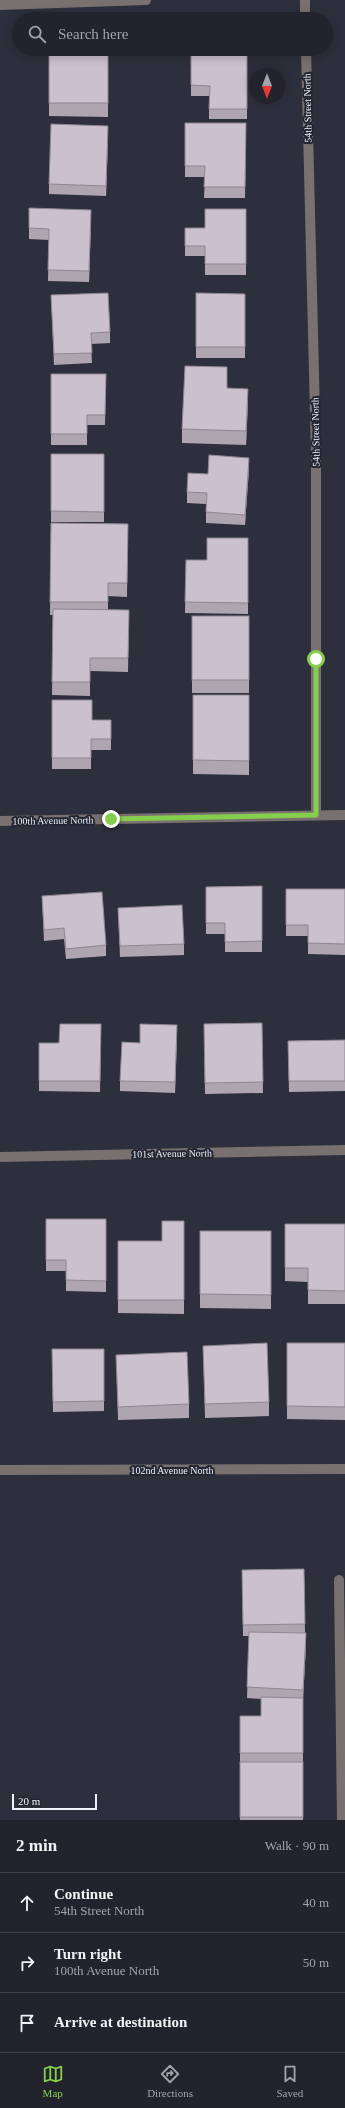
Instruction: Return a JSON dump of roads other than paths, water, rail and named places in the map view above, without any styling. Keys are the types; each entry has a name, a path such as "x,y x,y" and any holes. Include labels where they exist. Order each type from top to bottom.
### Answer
{"street":[{"path":"0,6 146,0"},
{"path":"305,0 305,12"},
{"name":"54th Street North","path":"306,56 316,455 316,815"},
{"name":"100th Avenue North","path":"0,821 345,815"},
{"name":"101st Avenue North","path":"0,1157 345,1150"},
{"name":"102nd Avenue North","path":"0,1470 345,1469"},
{"path":"339,1580 342,1686 342,1820"}]}
